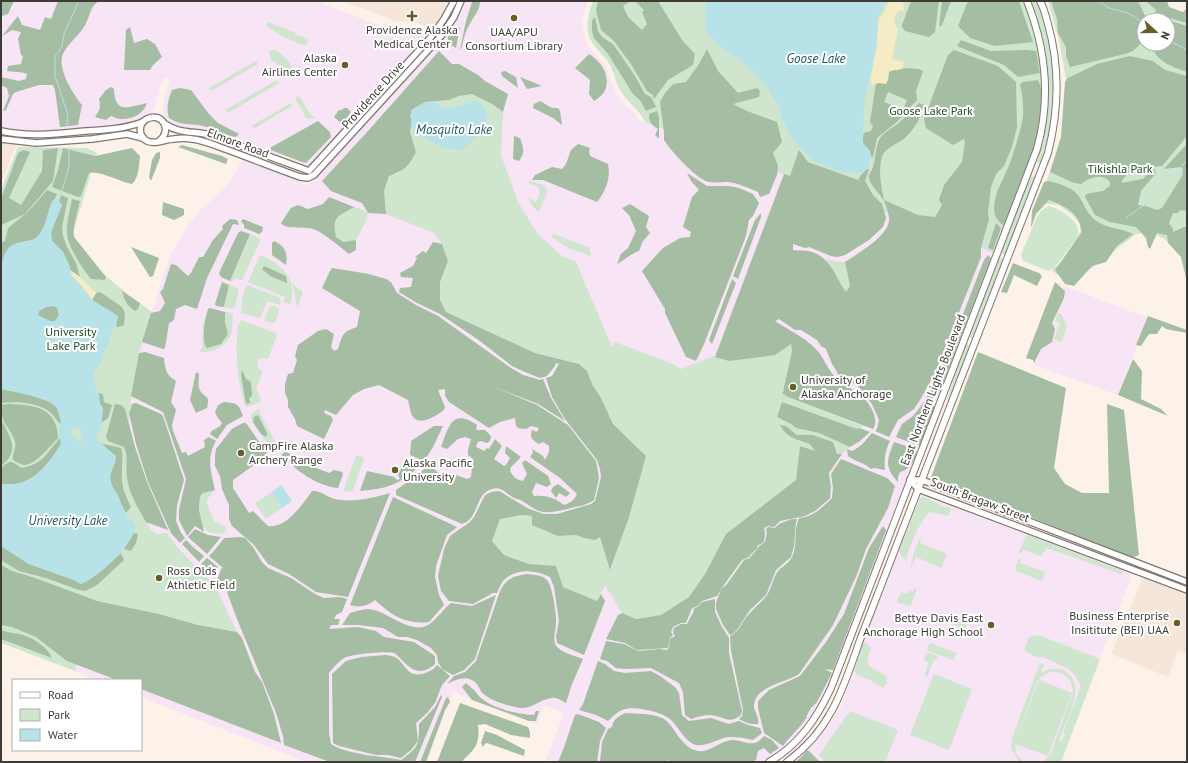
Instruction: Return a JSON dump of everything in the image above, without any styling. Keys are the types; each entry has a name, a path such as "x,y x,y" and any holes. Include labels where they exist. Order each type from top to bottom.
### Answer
{"main road":[{"name":"Providence Drive","path":"309,171 431,37 444,19 454,1"},
{"name":"Providence Drive","path":"308,178 314,175 441,36 454,17 461,1"},
{"name":"East Northern Lights Boulevard","path":"769,762 782,754 801,736 810,725 824,702 1029,172 1041,136 1045,97 1045,72 1039,35 1027,1"},
{"name":"East Northern Lights Boulevard","path":"787,762 802,750 820,731 834,708 1040,176 1053,135 1057,100 1055,58 1050,33 1040,1"},
{"path":"1,131 44,135 118,129 143,122 153,117 161,120 166,131 165,135 159,141 150,142 143,138 126,134 92,139 36,143 1,139"},
{"path":"143,122 140,130 143,138"},
{"name":"Elmore Road","path":"164,124 178,131 210,135 309,171"},
{"name":"Elmore Road","path":"159,141 174,138 193,138 300,177 308,178"},
{"path":"967,330 968,340 974,346"},
{"name":"South Bragaw Street","path":"910,480 922,480 1187,582"},
{"name":"South Bragaw Street","path":"910,480 918,489 1187,590"}],"shaded area":[{"path":"1,1 316,1 389,29 422,35 435,46 456,20 464,6 465,1 588,1 583,15 582,24 585,40 591,50 605,65 616,93 625,105 635,113 639,121 653,124 994,253 902,492 890,519 886,536 829,686 817,709 802,731 816,741 837,714 843,702 876,607 921,495 1130,573 1131,578 1060,762 820,762 814,757 811,762 545,762 564,713 544,705 537,724 453,692 426,762 306,762 142,697 142,679 95,679 75,671 91,597 129,449 129,413 138,357 171,254 189,224 201,209 223,190 242,160 246,160 291,176 307,186 315,179 305,168 231,140 181,129 170,124 163,114 164,98 170,80 164,77 154,109 149,114 135,122 113,127 45,132 1,129 1,22 4,14 1,11"},
{"name":"Providence Alaska Medical Center","path":"343,1 448,1 444,12 432,28 413,22 395,21"},
{"path":"1,142 16,145 1,184"},
{"path":"1064,286 1148,318 1118,395 1034,365"},
{"path":"1144,578 1187,594 1187,654 1178,651 1168,677 1111,654 1142,579"}],"green space":[{"path":"3,1 14,1 8,14 2,16 1,5"},
{"path":"58,1 99,1 91,9 86,24 66,49 62,58 63,72 66,80 82,105 78,125 60,127 53,85 39,85 16,92 13,94 6,110 3,111 9,96 7,88 1,85 1,77 19,81 26,79 27,74 7,71 8,66 21,64 23,56 21,55 18,39 21,32 12,30 2,36 18,16 22,25 40,30 45,17 51,19"},
{"path":"480,1 479,8 467,29 462,48 460,50 466,21 472,2"},
{"name":"Goose Lake Park","path":"593,1 1025,1 1038,40 1043,82 1039,134 994,253 645,122 641,115 621,92 610,65 596,48 588,34 588,23"},
{"path":"598,1 631,1 623,6 628,17 642,30 647,24 642,12 644,10 635,1 658,1 682,40 695,54 693,65 668,80 654,99 653,95 647,91 631,64 614,41 601,30 596,10"},
{"path":"911,1 939,1 935,32 929,37 905,31 902,27"},
{"path":"942,1 951,1 942,25 939,27"},
{"path":"968,1 1019,1 1033,42 995,46 970,38 958,26"},
{"path":"1031,1 1037,1 1043,18 1052,54 1054,74 1053,112 1050,131 1042,157 1038,164 1037,162 1044,138 1048,84 1047,61 1043,41"},
{"name":"Tikishla Park","path":"1048,1 1163,1 1167,10 1174,12 1136,12 1136,52 1176,52 1176,13 1187,16 1187,282 1183,254 1163,238 1149,232 1136,234 1072,283 1052,271 1053,269 1048,271 1023,261 1021,255 1036,219 1041,211 1048,206 1063,212 1076,224 1078,229 1078,234 1074,241 1054,268 1063,261 1080,232 1080,224 1071,214 1059,205 1039,203 1062,137 1066,79 1059,40"},
{"path":"1051,1 1138,1 1143,12 1136,12 1136,48 1133,51 1070,67 1066,56 1066,47 1058,33 1057,19"},
{"path":"1146,1 1167,1 1169,7 1183,12 1187,9 1187,23 1176,20 1176,12 1156,12 1156,10"},
{"path":"595,17 598,31 602,37 613,44 635,76 645,94 651,97 656,107 646,111 640,100 633,94 608,54 594,38 592,21"},
{"path":"268,22 308,39 306,46 275,32 266,25"},
{"path":"1176,23 1187,26 1187,72 1170,65 1154,52 1176,52"},
{"path":"130,27 134,43 147,39 155,44 162,57 150,70 124,70 126,30"},
{"path":"460,27 456,48 448,43 448,37 451,32"},
{"path":"961,40 991,51 1036,51 1040,73 1018,77 1004,65 957,46"},
{"path":"428,45 405,70 406,68"},
{"path":"275,49 286,58 294,70 289,74 285,69 271,60 269,52"},
{"path":"707,49 718,71 738,93 757,88 760,91 759,97 733,104 777,122 782,142 773,153 778,166 777,175 769,194 760,197 758,192 739,185 728,182 709,182 704,180 684,164 664,140 660,102 665,93 673,84 686,82 699,64"},
{"path":"954,50 998,66 1016,82 1017,127 1012,147 1004,166 996,174 991,187 988,212 989,219 981,248 981,257 935,373 914,409 898,420 889,437 875,431 879,420 872,404 864,392 855,384 839,376 826,349 821,346 817,340 801,330 795,330 779,319 775,321 816,349 834,376 867,402 874,415 875,425 873,429 788,397 782,393 792,351 791,344 775,355 729,361 715,357 784,174 790,176 799,150 808,162 858,180 867,169 869,169 865,181 873,195 882,204 886,218 883,227 869,240 845,255 837,257 831,256 809,247 805,248 793,244 793,250 810,251 824,259 829,264 846,292 850,286 845,262 864,250 877,239 887,227 889,221 887,208 884,201 871,184 869,177 874,164 879,140 888,130 900,122 919,103 924,105 915,126 906,137 889,148 882,157 880,168 881,184 884,200 918,215 935,217 942,205 939,200 944,185 962,162 965,142 964,139 953,145 926,128 924,119 948,55"},
{"path":"439,51 452,64 459,64 508,94 503,112 492,104 472,94 459,96 449,100 425,102 413,109 410,116 412,120 410,132 416,152 406,167 389,176 384,191 386,214 368,213 362,203 331,191 322,181"},
{"path":"589,54 600,64 604,71 607,84 601,96 594,101 589,94 590,80 575,68"},
{"path":"1130,56 1153,61 1165,70 1187,76 1187,136 1162,166 1153,167 1156,173 1141,191 1138,205 1157,210 1162,208 1182,176 1183,169 1180,167 1164,169 1187,144 1187,211 1181,210 1177,213 1173,213 1169,223 1173,229 1173,232 1187,227 1187,282 1181,257 1168,243 1167,235 1157,233 1150,249 1146,238 1136,227 1110,222 1095,215 1085,197 1086,194 1103,191 1110,186 1110,182 1107,179 1096,177 1088,179 1081,184 1074,183 1050,172 1061,137 1065,82 1068,78 1097,64","holes":["1137,164 1151,170 1143,179 1122,183 1122,180"]},
{"path":"256,61 258,64 211,91 209,88"},
{"path":"906,68 919,69 923,71 916,91 917,100 898,121 877,138 873,157 871,157 863,143 863,137 864,133 871,131 873,126 870,122 876,83 888,80 890,71","holes":["888,92 907,100 903,110 884,102"]},
{"path":"405,70 404,73 317,168 317,167"},
{"path":"505,71 516,77 518,88 502,76 501,72"},
{"path":"520,77 542,86 527,89"},
{"path":"277,80 279,83 228,113 225,110"},
{"path":"1038,80 1042,95 1042,113 1039,132 1026,173 1005,226 998,220 995,213 994,204 996,195 1008,168 1018,139 1022,121 1023,106 1020,84 1023,82"},
{"path":"111,87 114,89 117,103 120,106 128,107 147,103 145,107 137,116 125,119 111,116 106,120 95,117 100,108 99,99 106,90"},
{"path":"180,88 191,90 209,114 218,123 239,134 236,137 223,134 207,127 173,121 169,118 168,107 172,90"},
{"path":"472,94 492,104 503,112 501,155 518,202 537,233 562,256 576,262 612,347 615,342 673,364 681,369 714,356 729,361 791,344 792,351 782,393 788,397 863,426 857,429 782,402 777,417 796,428 819,433 850,447 842,454 837,454 833,442 813,435 797,435 792,430 797,440 810,444 816,452 800,446 796,480 726,534 705,574 689,597 661,615 636,619 622,613 605,585 597,601 563,587 545,565 529,564 504,555 492,541 499,519 522,515 533,516 558,536 576,535 584,538 600,537 611,570 646,456 613,424 600,396 593,386 587,371 579,364 535,353 446,312 439,300 440,282 448,261 442,244 434,233 386,214 384,191 389,176 400,172 416,152 410,132 412,120 420,104 425,102 448,100 459,96"},
{"path":"297,96 300,97 308,111 315,118 307,119 296,100"},
{"path":"540,101 552,108 558,108 560,111 562,125 553,118 533,108 534,104"},
{"path":"291,103 292,106 255,128 251,126"},
{"path":"347,108 351,112 342,124 334,117 339,110"},
{"path":"657,111 659,118 659,139 655,135 658,129 651,123 649,117 649,114"},
{"path":"318,121 330,132 331,137 306,163 268,149"},
{"path":"514,136 520,138 523,147 523,155 519,161 513,159"},
{"path":"578,144 590,148 590,156 608,164 609,174 607,184 597,202 543,180 532,180 535,175 552,167 562,169 566,164 571,150"},
{"path":"182,145 228,159 226,164 178,147"},
{"name":"University Lake Park","path":"18,147 87,148 97,153 73,233 79,245 96,267 118,287 152,312 138,357 129,413 129,449 150,529 157,534 167,533 179,549 215,586 237,632 198,625 159,614 91,599 75,671 1,643 1,190"},
{"path":"58,148 53,181 25,214 1,225 1,199 18,153 24,150 30,152 9,198 21,205 42,171 43,150"},
{"path":"63,148 95,156 132,148 140,156 136,178 132,184 98,173 89,173 81,196 78,197 52,187"},
{"path":"160,152 160,158 151,181 149,177 152,160 156,153"},
{"path":"687,173 707,186 729,186 739,188 753,194 759,203 753,216 749,220 746,236 696,361 686,357 665,313 665,309 642,271 663,248 680,238 690,237 691,232 683,227 692,197 699,190 691,181"},
{"path":"1035,176 1005,255 1000,253 1028,180"},
{"path":"530,181 546,186 545,189 548,190 539,212 533,207 527,196 535,202 539,195 538,187 528,183"},
{"path":"1048,181 1070,188 1079,197 1090,215 1098,222 1133,234 1117,246 1106,262 1092,266 1074,286 1065,284 1055,270 1082,232 1075,215 1061,205 1049,200 1036,214 1031,228 1032,211 1044,182"},
{"path":"47,190 57,194 50,206 42,232 35,239 20,242 9,248 1,265 1,243 5,241 8,228 28,212"},
{"path":"61,195 68,198 62,227 63,236 76,263 80,277 70,270 69,264 63,252 52,241 51,232 62,205 59,201"},
{"path":"329,197 354,207 340,215 335,221 336,237 343,242 356,240 356,250 349,254 322,233 309,228 291,227 281,223 291,208 298,205 308,209 323,204"},
{"path":"72,199 80,201 74,225 74,237 106,277 105,280 91,279 80,264 70,245 67,230"},
{"path":"163,202 184,209 184,215 174,220 162,215"},
{"path":"630,204 649,216 646,227 650,233 643,241 639,251 617,264 621,254 628,248 636,231 629,215 622,208"},
{"path":"354,207 368,213 367,219 356,240 343,242 336,237 335,220 339,215"},
{"path":"760,214 761,217 738,279 733,276 755,220"},
{"path":"230,219 237,220 239,225 233,224 207,278 197,309 185,305 176,309 174,320 169,323 165,348 163,349 142,342 151,313 160,311 165,303 160,292 163,289 171,264 176,265 188,276 199,257 203,257 213,240 223,229 222,226"},
{"path":"243,219 263,227 262,232 259,234 244,228 241,221"},
{"path":"996,223 1001,228 993,250 988,248"},
{"path":"241,231 250,234 230,281 221,277 219,273 238,233"},
{"path":"250,234 261,239 242,280 235,279 232,282 230,281"},
{"path":"554,234 590,248 591,256 568,248 552,237"},
{"path":"274,241 281,245 285,250 287,257 286,265 272,255 272,243"},
{"path":"433,242 442,244 448,261 440,282 440,300 446,312 535,353 579,364 587,371 593,386 600,396 613,424 646,456 629,517 610,570 600,537 595,540 576,535 558,536 532,525 532,516 522,515 500,519 492,541 504,555 529,564 556,566 563,587 597,601 601,594 605,601 584,655 557,643 556,636 559,621 554,587 550,577 527,571 510,575 501,584 497,593 493,593 473,604 449,601 441,591 438,576 444,549 450,536 470,522 474,517 485,495 491,492 499,491 529,509 544,514 557,514 591,504 595,501 601,477 597,460 565,419 552,397 546,378 552,376 559,364 556,363 547,376 540,378 525,372 512,366 480,341 440,314 399,292 400,288 411,287 413,278 401,277 400,273 413,266 417,258 415,257 423,251 426,253"},
{"path":"131,247 159,258 153,276 150,277"},
{"path":"261,255 281,268 290,280 292,295 290,304 283,302 285,297 248,282"},
{"path":"988,255 991,258 940,391 929,402 935,407 920,445 896,437 902,424 913,416 921,406 938,378 984,260"},
{"path":"998,257 1003,259 973,340 970,338 970,334"},
{"path":"825,258 837,262 845,262 850,286 846,292 834,270"},
{"path":"1013,263 1039,273 1042,276 1037,286 1014,275 1007,293 1001,292"},
{"path":"264,266 286,276 287,283 270,276 262,269"},
{"path":"332,268 369,274 386,279 391,282 397,293 438,316 511,368 523,375 540,380 543,379 551,398 565,421 538,404 492,386 537,405 568,425 596,461 599,478 594,500 565,510 544,512 514,498 501,489 495,488 483,494 475,512 468,521 462,524 396,495 396,490 418,475 428,465 432,465 436,471 442,475 449,474 467,479 471,477 473,459 468,455 468,450 471,439 465,437 458,439 447,449 441,447 449,426 457,419 462,418 477,425 476,430 485,430 491,436 490,441 487,443 481,441 478,442 476,447 485,451 486,448 489,449 495,439 502,446 494,459 504,466 510,458 505,453 506,446 521,457 511,467 510,471 515,478 523,481 527,474 522,463 525,460 548,476 551,484 547,487 536,483 532,492 534,496 543,496 557,500 564,505 572,501 577,494 560,478 530,457 533,453 532,449 543,456 545,460 549,452 549,446 543,442 539,444 531,437 532,430 537,432 539,428 531,426 526,429 518,428 516,426 515,418 500,422 489,428 449,402 445,396 445,389 438,390 445,407 444,410 427,420 422,421 414,418 411,413 408,400 379,385 364,389 353,395 336,415 325,410 324,413 331,416 333,420 324,439 297,426 288,407 285,384 288,374 293,373 297,360 295,356 298,345 318,331 326,329 334,334 331,347 334,351 338,349 344,334 348,330 357,327 360,311 322,288"},
{"path":"732,279 736,283 712,344 709,340"},
{"path":"222,282 229,285 224,307 216,306 215,304"},
{"path":"292,282 303,293 297,307"},
{"path":"1055,282 1065,291 1064,298 1052,323 1055,329 1052,342 1041,349 1034,363 1033,360 1026,358"},
{"path":"229,285 238,288 239,290 235,307 231,309 224,307"},
{"path":"247,285 279,297 281,303 280,305 267,302 259,318 241,313 242,298"},
{"path":"122,291 140,303 138,309 135,311 128,305"},
{"path":"100,292 122,307 125,313 124,325 118,327 116,326 118,316 92,300 96,293"},
{"path":"273,306 278,308 279,312 275,322 272,323 264,320 269,308"},
{"path":"46,307 57,307 59,315 55,321 46,320 38,315 39,311"},
{"path":"210,308 225,312 225,322 228,334 221,344 207,348 204,340 204,329 208,309"},
{"path":"225,312 229,312 233,315 232,333 229,339 222,346 213,351 199,351 202,349 203,324 205,317 205,323 228,334 225,322"},
{"path":"1058,313 1062,315 1067,327 1061,342 1054,339 1060,323 1055,321"},
{"path":"1148,316 1187,330 1187,333 1166,329 1162,326 1157,334 1149,334 1141,346 1136,345"},
{"path":"241,320 276,333 277,335 268,359 262,358 258,360 257,363 259,369 263,371 256,389 261,399 260,402 247,407 245,406 242,395 237,366 238,324 240,324"},
{"path":"966,342 970,347 949,401 947,400"},
{"path":"145,352 164,358 167,371 176,381 171,402 176,410 172,425 182,453 186,452 188,456 205,447 204,440 209,437 216,441 210,459 215,490 203,493 200,496 199,510 204,532 195,526 187,536 179,520 179,510 186,479 163,412 131,396 139,353"},
{"path":"978,352 1066,388 1054,468 1065,484 1082,493 1109,493 1107,404 1124,410 1139,555 1132,558 931,477"},
{"path":"1133,359 1142,371 1141,399 1161,409 1168,416 1118,395"},
{"path":"242,370 246,379 251,382 252,396 249,398 250,403 246,404 241,375"},
{"path":"196,372 199,374 199,388 202,394 207,398 208,403 207,408 196,413 190,400"},
{"path":"1,389 38,397 52,403 58,410 61,422 60,424 51,413 39,406 20,402 1,403"},
{"path":"98,393 103,394 104,402 112,405 108,418 101,423 103,408 100,404"},
{"path":"224,402 236,404 240,408 243,416 227,425 217,439 210,434 222,423 215,412 218,405"},
{"path":"782,402 857,429 859,428 870,432 850,447 819,433 796,428 777,417"},
{"path":"136,403 163,416 184,480 177,505 176,521 185,538 180,543 171,533 148,482 136,444 129,413 132,404"},
{"path":"115,404 121,405 125,409 135,447 147,482 168,530 146,522 134,501 128,483 126,454 124,447 108,441 106,437"},
{"path":"1,405 27,405 42,410 49,414 57,428 58,438 43,454 29,464 24,465 13,460 15,441 2,417 1,412"},
{"path":"260,409 261,410 259,412 279,448 283,447 277,453 273,451 252,422 251,415 253,412"},
{"path":"258,415 267,433 266,437 261,434 253,422 254,417"},
{"path":"1,419 10,438 12,449 11,455 1,466"},
{"path":"246,423 267,453 261,460 233,480 233,488 249,513 253,511 268,526 275,526 287,520 293,515 312,491 342,500 370,498 390,493 348,597 316,592 289,574 268,564 254,545 232,526 229,519 229,505 222,489 220,476 215,466 215,456 216,449 232,429"},
{"path":"780,425 786,426 797,435 813,435 833,442 837,454 842,454 829,473 831,488 830,498 815,511 805,516 780,521 774,527 768,526 764,528 764,542 757,546 757,549 749,557 742,560 717,596 702,601 696,607 692,608 686,623 681,623 673,627 671,632 673,635 669,639 668,648 637,650 625,643 606,639 618,615 622,613 636,619 661,615 689,597 705,574 726,534 796,480 800,446 815,451 810,444 789,435"},
{"path":"434,426 443,426 433,447 424,461 410,455 411,441"},
{"path":"872,433 890,441 885,455 885,470 874,468 871,469 848,456 847,449 852,451 863,443"},
{"path":"61,437 61,444 57,451 42,470 36,475 14,484 1,483 1,468 9,462 22,468 36,463 45,456"},
{"path":"894,442 913,448 917,452 914,460 907,469 900,473 898,482 890,472 888,463 888,458"},
{"path":"103,444 121,448 122,483 131,507 126,513 110,479 116,456 103,446"},
{"path":"286,452 292,455 291,458 329,473 334,470 342,472 343,474 338,488 330,487 308,477 282,456 282,454"},
{"path":"358,455 364,459 353,490 352,492 343,491 356,456"},
{"path":"406,459 420,465 407,477 386,487 360,491 367,471 394,477 397,480 400,479 398,475"},
{"path":"841,459 887,478 895,486 888,508 866,549 856,577 833,625 799,674 765,689 759,694 754,706 758,724 748,723 739,719 742,716 743,710 731,651 730,636 737,631 747,616 765,598 777,573 792,557 795,548 796,528 799,518 813,514 832,498 833,488 831,474"},
{"path":"558,484 570,493 566,497 559,493 556,498 551,491 553,487"},
{"path":"215,490 209,497 207,503 215,522 226,527 223,534 207,531 202,524 201,519 200,496 203,493"},
{"path":"272,492 282,508 266,519 255,503"},
{"path":"393,497 457,527 447,535 436,566 435,577 439,595 444,605 429,622 413,622 399,618 375,600 363,606 350,605"},
{"path":"925,497 944,507 951,508 949,516 929,512 915,535 906,560 901,556 899,551 920,498"},
{"path":"792,519 797,519 794,546 791,557 776,570 766,595 749,611 739,627 730,635 723,625 716,609 716,603 721,589 727,584 744,560 750,558 758,547 765,542 767,533 766,529 768,527 775,528 781,523"},
{"path":"883,526 886,530 833,670 825,669 832,673 817,702 811,708 807,717 783,746 764,733 758,708 758,701 769,690 800,676 826,642 844,614 869,548"},
{"path":"195,529 208,535 221,537 207,554 188,537"},
{"path":"133,533 138,534 136,543 131,551 124,549"},
{"path":"1027,534 1123,571 1121,574 1047,548 1041,556 1023,550 1021,553 1019,552"},
{"path":"224,538 245,538 253,547 262,562 268,568 291,578 315,594 324,598 340,597 347,599 342,612 336,615 334,619 340,619 338,625 331,625 329,629 358,627 376,631 384,637 414,642 435,656 435,664 426,670 418,671 407,665 396,654 390,652 354,655 342,659 329,673 329,733 331,744 346,751 355,753 401,760 417,745 419,737 419,724 435,707 441,695 442,697 415,762 330,762 284,745 283,736 276,713 239,624 227,590 217,581 221,569 223,568 209,556"},
{"path":"920,538 920,543 947,554 941,568 916,557 910,570 914,552"},
{"path":"186,540 204,556 199,562 182,544"},
{"path":"1,546 29,564 74,580 81,584 103,569 121,553 124,560 97,585 85,591 19,571 1,560"},
{"path":"207,558 218,567 215,577 201,564"},
{"path":"1019,558 1021,559 1020,563 1045,572 1042,581 1016,571 1015,568"},
{"path":"1,565 12,571 97,601 159,614 198,625 237,632 242,638 255,672 262,682 274,714 281,743 142,689 142,679 114,679 67,661 36,637 12,627 1,625"},
{"path":"526,574 537,575 547,580 549,583 555,611 556,622 554,641 557,647 566,653 583,659 572,684 566,703 552,698 528,707 520,708 493,700 483,694 476,683 469,679 465,678 447,684 454,676 465,672 476,661 500,591 505,583 517,576"},
{"path":"914,588 917,589 910,607 897,602 901,592 907,594 910,590 913,591"},
{"path":"496,595 475,659 464,670 453,675 442,669 438,662 437,655 431,648 417,640 407,637 398,637 383,628 359,625 342,625 350,613 368,609 381,612 410,626 424,627 434,621 451,603 472,606"},
{"path":"715,599 715,612 729,638 729,653 742,711 741,715 737,718 729,720 710,715 691,719 685,715 683,692 679,683 651,668 616,668 607,661 600,659 606,641 624,644 638,651 659,649 666,650 669,648 670,639 675,636 673,632 674,628 681,624 687,624 694,611 693,609 702,602"},
{"path":"946,616 952,618 956,616 962,621 967,620 968,623 965,629 944,621"},
{"path":"1,630 32,638 44,647 52,658 1,639"},
{"path":"1038,635 1098,658 1099,662 1061,762 1043,762 1051,753 1073,692 1069,679 1059,672 1048,673 1042,676 1037,682 1015,743 1039,680 1072,693 1048,756 1015,744 1016,754 1024,762 1019,762 1013,751 1011,751 1012,738 1040,663 1044,665 1041,673 1053,669 1065,671 1072,677 1075,685 1073,704 1059,741 1062,741 1065,734 1063,733 1080,688 1080,684 1075,675 1067,668 1042,657 1039,658 1024,650 1029,637"},
{"path":"863,642 871,648 868,664 886,676 887,683 883,688 872,681 857,675 854,670"},
{"path":"930,643 957,653 953,660 929,651 927,649"},
{"path":"926,652 938,656 932,664 927,677 924,676 929,663 924,660"},
{"path":"385,655 397,658 411,673 414,674 429,672 437,665 450,676 442,685 435,703 416,723 418,741 411,750 401,758 388,755 376,755 339,746 333,743 332,674 346,661 361,657"},
{"path":"598,661 614,671 625,673 651,671 660,676 675,687 679,693 682,715 689,721 711,718 729,724 739,721 760,728 762,733 753,740 729,737 704,745 696,745 688,741 670,719 661,714 633,708 618,712 608,721 596,715 579,710 583,704"},
{"path":"934,674 972,689 949,750 910,735"},
{"path":"466,683 486,702 499,708 528,715 534,715 536,711 539,711 536,721 529,721 472,700 462,687"},
{"path":"448,697 450,702 445,710 426,762 420,762 446,698"},
{"path":"460,703 528,727 530,738 511,735 485,724 478,725 476,744 473,750 462,762 437,762"},
{"path":"850,711 898,730 885,762 825,762 819,755"},
{"path":"625,713 648,714 662,718 670,725 686,745 691,749 698,751 707,750 724,742 733,740 753,743 760,740 764,736 772,740 779,748 770,754 764,748 758,751 756,760 751,762 670,762 668,760 667,762 600,762 602,742 608,729 612,727 616,718"},
{"path":"578,714 599,722 606,728 600,741 597,762 558,762 575,715"},
{"path":"485,731 497,735 525,750 524,756 487,743 483,747 481,743"},
{"path":"808,750 820,762 796,762"}],"sand":[{"path":"889,1 903,1 904,12 901,10 894,18 898,29 892,59 904,62 902,69 889,71 886,84 878,83 873,85 870,81 876,49 878,18 882,16"},
{"path":"70,270 80,277 96,293 92,300 71,274"}],"water":[{"name":"Goose Lake","path":"706,1 885,1 879,16 876,49 864,103 863,143 870,151 871,157 867,169 862,172 855,173 839,171 813,161 794,141 780,113 780,108 768,88 750,68 717,44 707,33 705,22"},
{"name":"Mosquito Lake","path":"476,100 483,106 487,113 487,120 480,133 462,150 442,147 417,135 411,126 411,111 425,102 436,103 443,108 451,109"},
{"name":"University Lake","path":"56,198 62,205 51,232 52,241 63,252 69,265 71,275 92,300 118,316 102,360 94,373 93,379 99,395 100,404 103,408 102,421 96,439 116,456 110,482 117,493 126,516 135,525 134,532 130,540 115,559 96,576 81,584 74,580 29,564 1,546 1,483 14,484 36,475 48,464 61,444 59,431 61,422 57,407 50,402 29,395 1,389 1,265 5,253 10,247 14,244 32,240 39,235 42,231 53,201","holes":["46,307 57,307 59,315 56,321 50,321 38,315 39,311","72,428 82,430 81,434 83,438 81,442 78,441 75,436 71,436 70,430"]},
{"path":"281,485 292,501 282,508 272,492"}],"waterway":[{"path":"67,125 68,115 55,76 55,56 62,47 64,34 79,1"},
{"path":"1099,1 1109,8 1128,13 1136,18"},
{"path":"1176,44 1187,50"},
{"path":"59,200 69,167 69,150"},
{"path":"1126,218 1148,202 1148,196 1145,193 1147,191 1153,194 1159,183 1162,182 1167,175 1181,174 1181,168 1185,162 1187,163"}],"place":[{"name":"Providence Alaska Medical Center","path":"412,16"},
{"name":"UAA/APU Consortium Library","path":"514,18"},
{"name":"Alaska Airlines Center","path":"345,65"},
{"name":"University of Alaska Anchorage","path":"793,387"},
{"name":"CampFire Alaska Archery Range","path":"241,453"},
{"name":"Alaska Pacific University","path":"395,470"},
{"name":"Ross Olds Athletic Field","path":"159,578"},
{"name":"Business Enterprise Insititute (BEI) UAA","path":"1177,623"},
{"name":"Bettye Davis East Anchorage High School","path":"991,625"}]}
